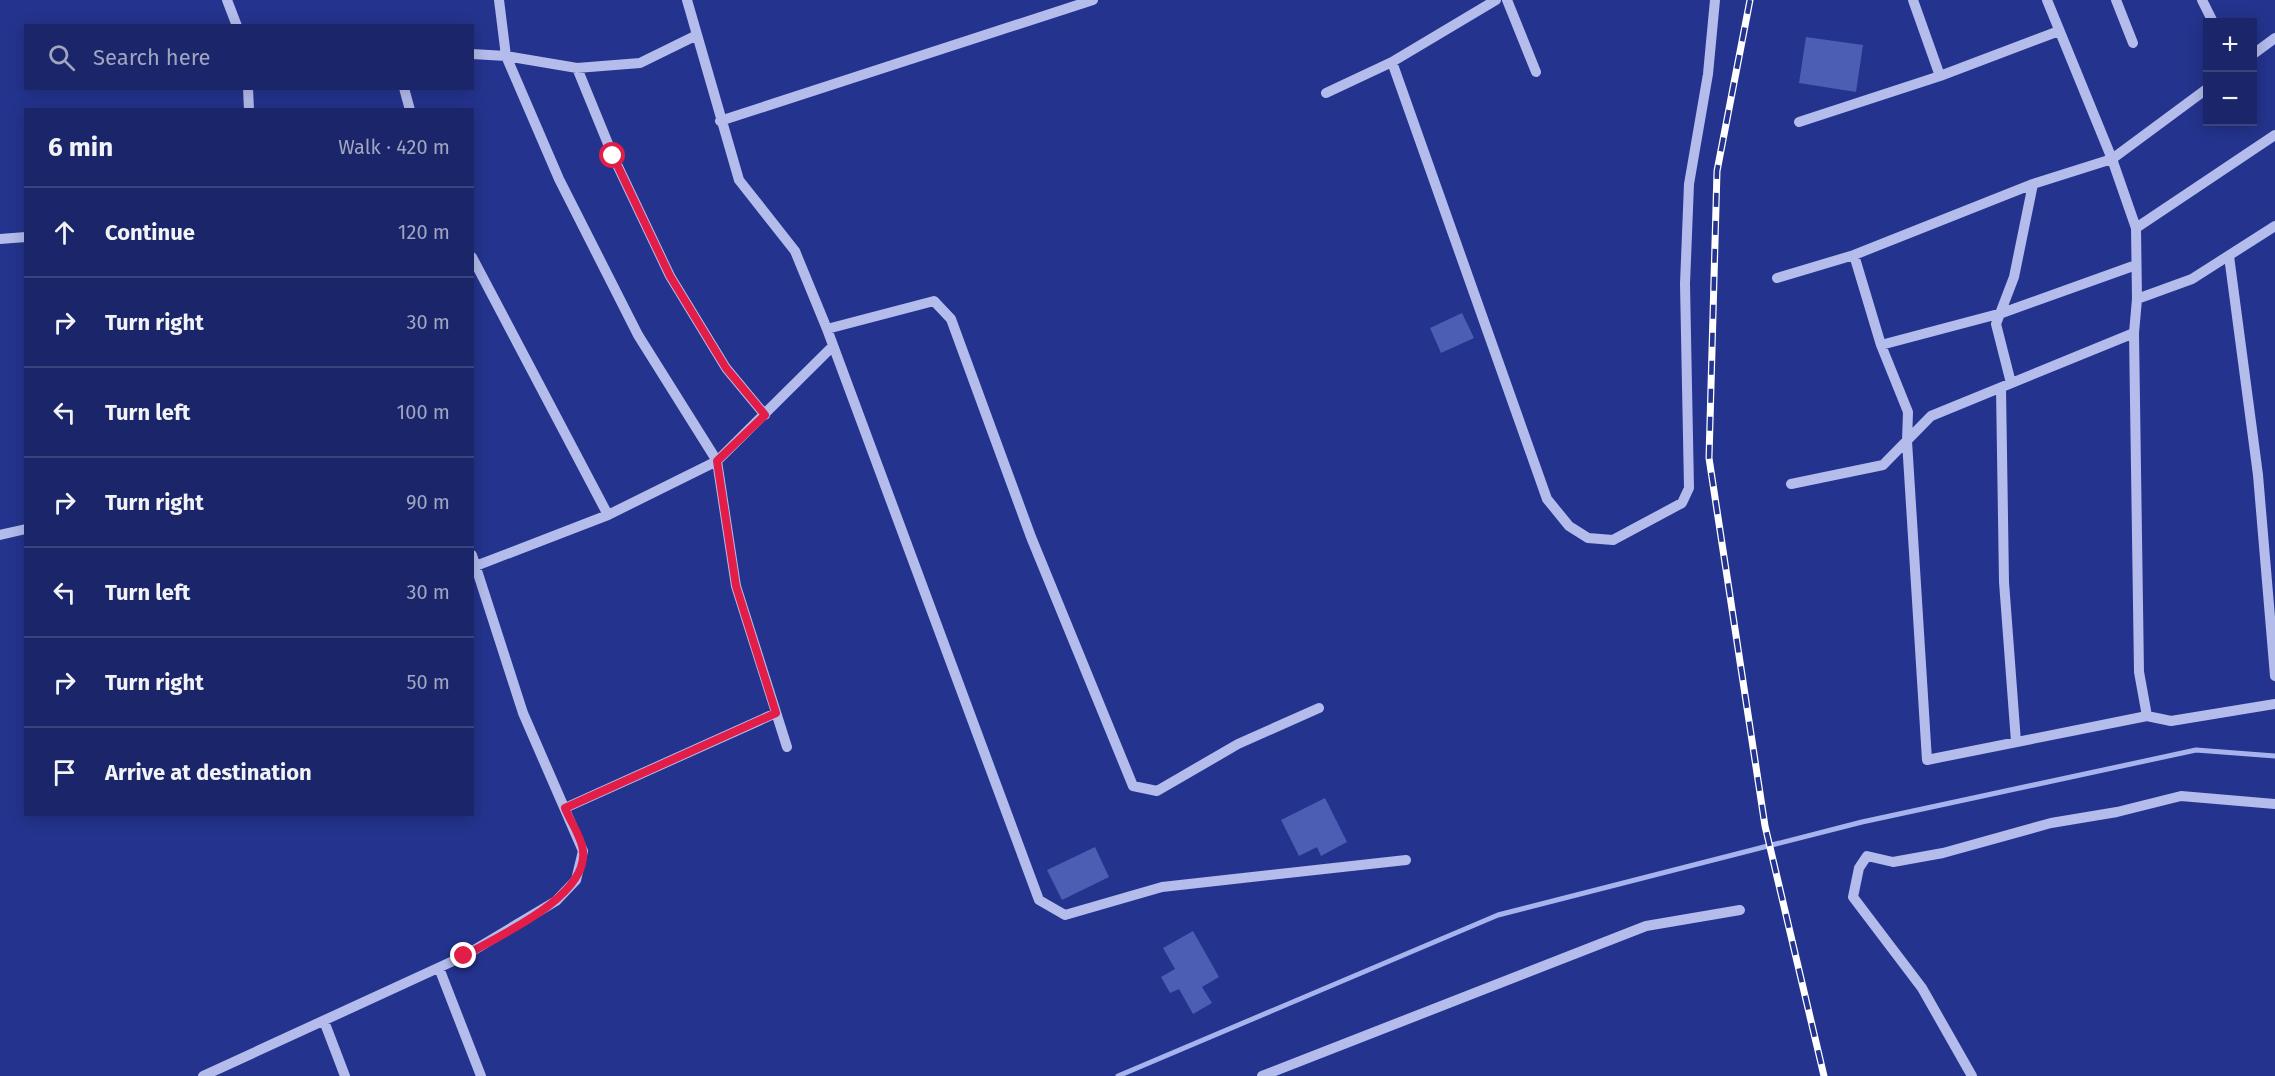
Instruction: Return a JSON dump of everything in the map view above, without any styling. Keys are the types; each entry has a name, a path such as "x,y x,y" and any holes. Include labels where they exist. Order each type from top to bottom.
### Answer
{"street":[{"path":"227,0 236,24"},
{"path":"499,0 506,56 559,179 638,335 717,461 736,586 787,747"},
{"path":"687,0 695,36 739,180 795,251 827,329 1039,900 1065,915 1162,887 1406,860"},
{"path":"720,122 1093,0"},
{"path":"1326,93 1392,62 1497,0"},
{"path":"1507,0 1536,72"},
{"path":"1392,62 1547,499 1569,526 1588,538 1613,540 1682,503 1689,488 1686,284 1689,184 1708,74 1715,0"},
{"path":"1913,0 1940,76"},
{"path":"2047,0 2112,159 2136,228 2137,299 2134,333 2139,672 2147,716"},
{"path":"2116,0 2133,43"},
{"path":"2202,0 2211,18"},
{"path":"1799,122 1940,76 2059,31"},
{"path":"474,54 506,56 577,68 640,63 695,36"},
{"path":"2257,51 2275,38"},
{"path":"577,68 613,156 670,276 726,368 765,415"},
{"path":"248,90 249,108"},
{"path":"405,90 409,108"},
{"path":"1778,278 1854,255 2033,184 2112,159 2203,92"},
{"path":"2136,228 2275,135"},
{"path":"2016,742 2004,582 2006,386 1996,324 2014,277 2033,184"},
{"path":"2137,299 2192,279 2275,226"},
{"path":"0,239 24,237"},
{"path":"1854,255 1881,345 1908,412 1907,441 1927,760 2147,716 2171,721 2275,704"},
{"path":"2229,256 2258,475 2275,676"},
{"path":"474,261 608,515"},
{"path":"1881,345 2002,313 2136,265"},
{"path":"827,329 934,301 951,319 1031,537 1133,786 1157,791 1238,744 1319,708"},
{"path":"1791,484 1882,465 1932,416 2134,333"},
{"path":"209,1075 464,956 556,901 576,880 583,851 523,713 474,562 608,515 717,461 833,346"},
{"path":"0,535 24,529"},
{"path":"565,808 776,713"},
{"path":"1972,1076 1922,988 1852,897 1859,868 1867,856 1893,862 1943,853 2051,823 2117,812 2181,796 2275,804"},
{"path":"1262,1076 1646,926 1740,910"},
{"path":"439,968 481,1076"},
{"path":"324,1021 345,1076"}],"building":[{"path":"1806,37 1863,45 1856,92 1799,83"},
{"path":"1462,313 1474,338 1441,353 1430,328"},
{"path":"1325,798 1347,842 1321,856 1317,847 1299,856 1281,820"},
{"path":"1095,847 1109,877 1062,900 1047,870"},
{"path":"1193,931 1219,977 1202,987 1212,1003 1193,1014 1179,989 1170,993 1161,977 1175,969 1163,948"}],"waterway":[{"path":"1118,1076 1498,915 1862,822 2196,750 2275,756"}],"railway":[{"path":"1750,0 1717,171 1709,458 1765,826 1824,1076"}],"route":[{"path":"464,956 556,901 576,880 583,851 565,808 776,713 736,586 717,461 765,415 726,368 670,276 613,156"}]}
